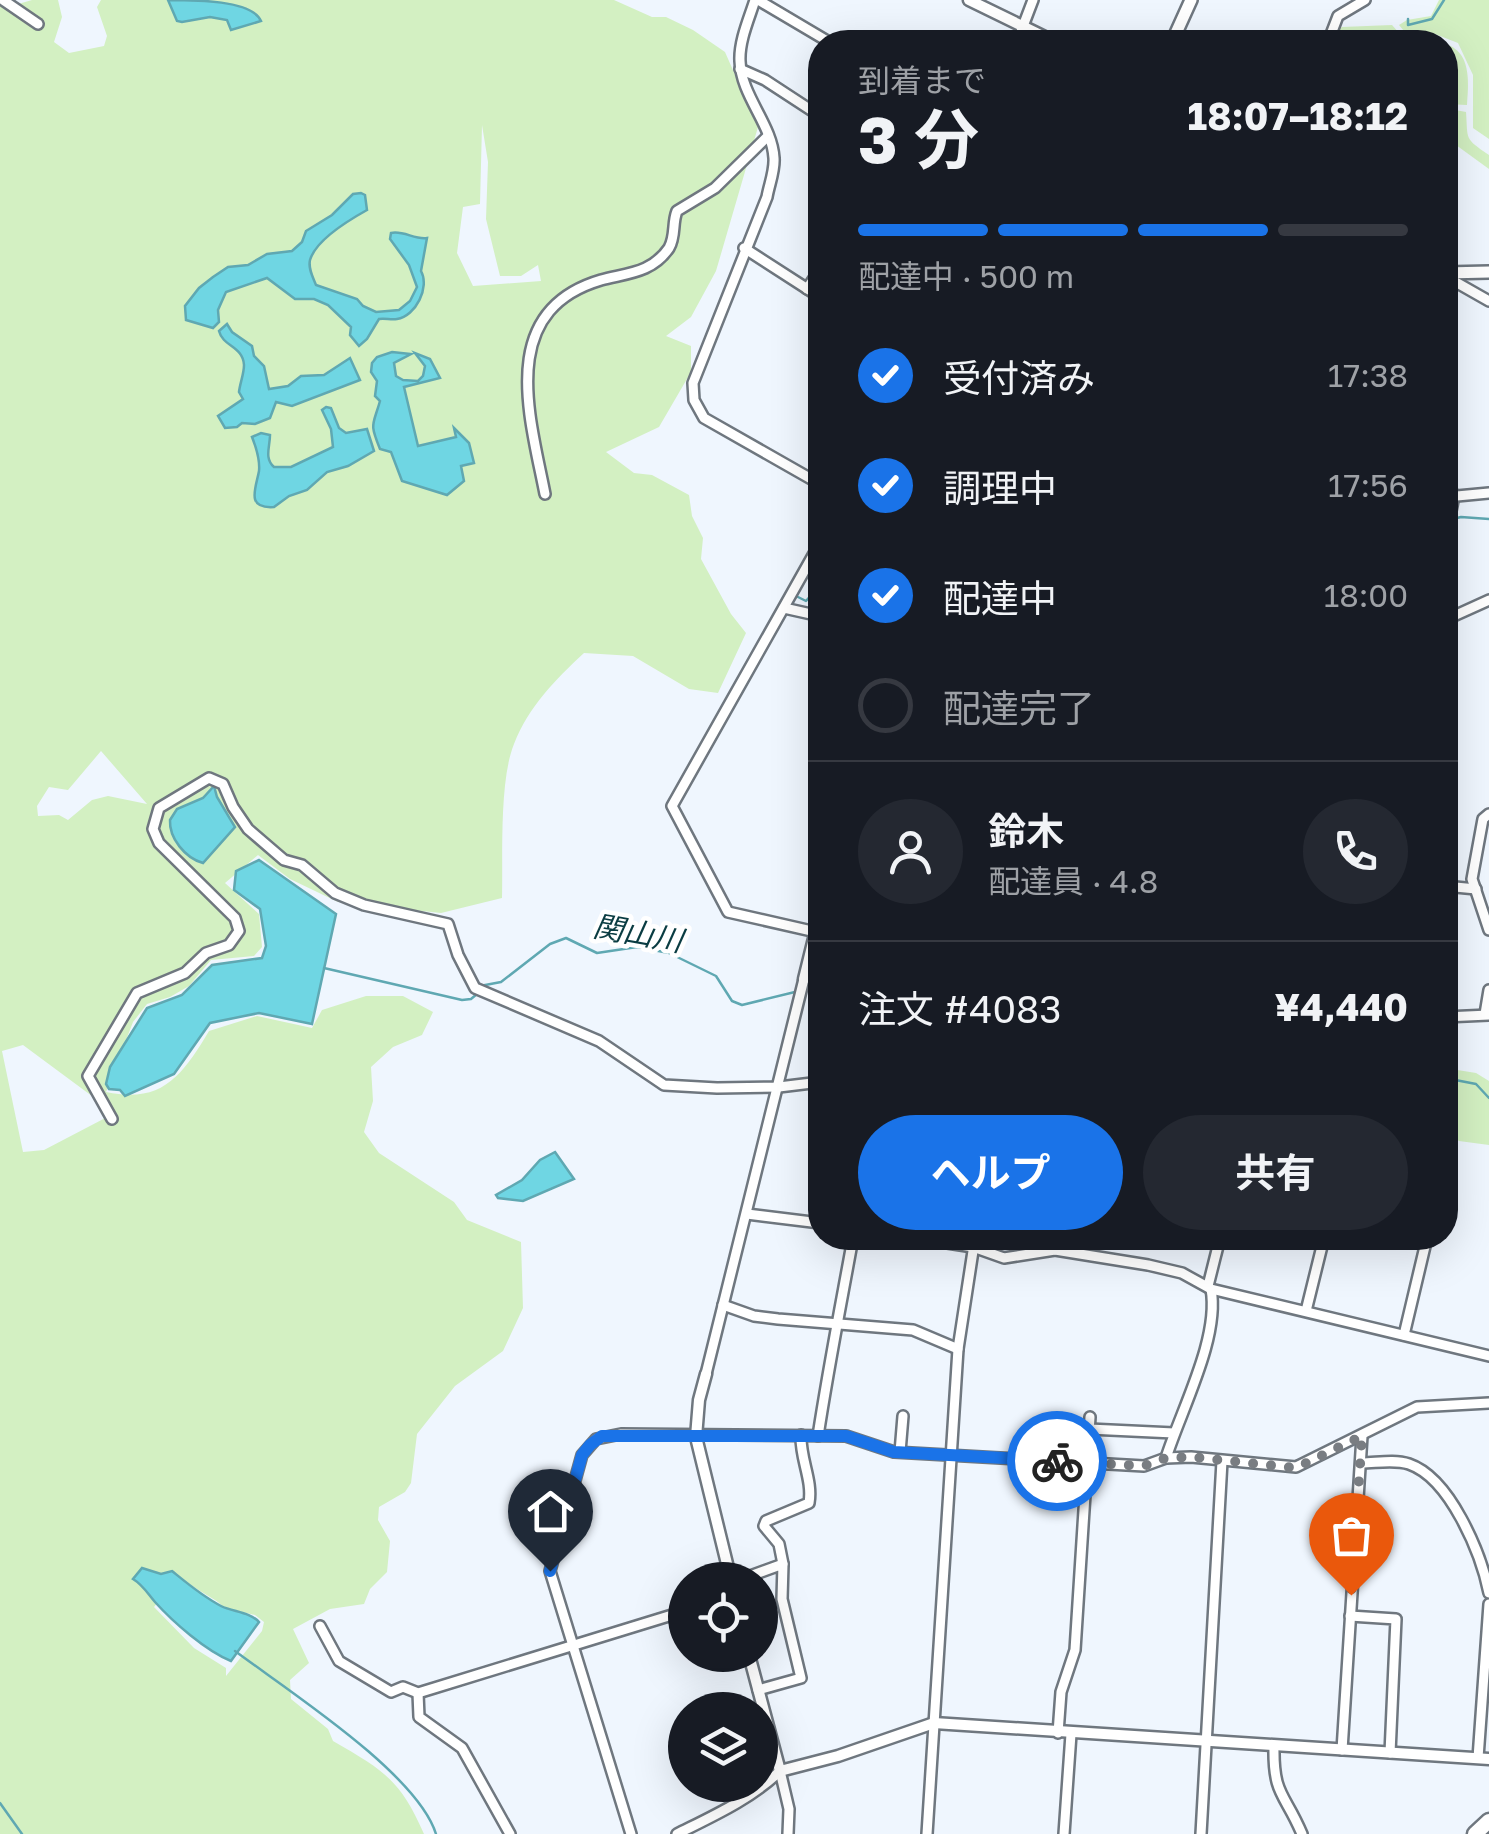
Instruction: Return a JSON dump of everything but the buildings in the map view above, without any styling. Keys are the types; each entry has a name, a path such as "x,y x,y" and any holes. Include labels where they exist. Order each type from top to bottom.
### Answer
{"highway":[{"path":"1475,1834 1489,1821"}],"main road":[{"path":"1177,30 1191,0"},
{"path":"1458,273 1489,272"}],"street":[{"path":"3,0 38,24"},
{"path":"808,30 757,0 740,47 740,69 768,136 774,166 767,198 692,383 694,400 704,418 808,477"},
{"path":"969,0 1030,30"},
{"path":"1023,30 1033,0"},
{"path":"1346,12 1350,0"},
{"path":"1333,30 1338,16 1365,0"},
{"path":"740,69 808,108"},
{"path":"544,494 525,372 543,321 551,309 578,291 598,281 636,274 660,259 671,245 677,211 714,188 768,136"},
{"path":"744,248 807,289"},
{"path":"1458,282 1489,301"},
{"path":"1458,500 1489,493"},
{"path":"808,565 672,806 728,912 808,930"},
{"path":"1458,614 1489,600"},
{"path":"784,608 808,613"},
{"path":"112,1118 88,1076 137,993 185,973 206,954 229,945 239,931 235,918 159,843 153,829 159,808 209,778 223,784 240,820 284,860 302,865 335,893 364,905 448,924 475,988 599,1040 664,1085 779,1087 808,1083"},
{"path":"1489,814 1483,819 1472,870 1489,930"},
{"path":"1458,887 1476,889"},
{"path":"727,1562 696,1437 699,1400 808,963"},
{"path":"1458,1016 1487,1015 1489,990"},
{"path":"747,1214 808,1222"},
{"path":"818,1436 851,1250"},
{"path":"927,1834 958,1348 973,1250"},
{"path":"989,1250 1004,1258 1055,1250 1182,1272 1210,1288 1489,1356"},
{"path":"1166,1458 1208,1334 1214,1306 1210,1288 1218,1250"},
{"path":"1306,1311 1321,1250"},
{"path":"1404,1335 1424,1250"},
{"path":"723,1305 754,1316 913,1330 958,1348"},
{"path":"631,1834 550,1571 582,1455 596,1439 609,1435 846,1436 900,1452 1144,1466 1166,1458 1192,1457 1296,1468 1417,1406 1489,1404"},
{"path":"900,1452 903,1416"},
{"path":"1064,1834 1065,1733 1061,1692 1075,1650 1090,1417"},
{"path":"1090,1429 1174,1434"},
{"path":"758,1690 801,1678 782,1599 779,1544 764,1526 766,1521 809,1504 811,1490 800,1451 800,1435"},
{"path":"1342,1750 1362,1436"},
{"path":"1201,1834 1222,1461"},
{"path":"1362,1463 1399,1462 1426,1473 1466,1525 1483,1563 1489,1592"},
{"path":"778,1566 783,1564"},
{"path":"677,1834 727,1809 780,1771 934,1723 1484,1759 1489,1604"},
{"path":"320,1626 340,1661 391,1692 403,1688 418,1693 668,1616"},
{"path":"1350,1616 1396,1619 1390,1752"},
{"path":"753,1672 789,1808 788,1834"},
{"path":"418,1693 419,1717 462,1748 510,1834"},
{"path":"1274,1746 1274,1776 1302,1834"}],"green space":[{"path":"0,0 8,7 32,0 58,0 62,17 54,42 69,53 104,46 107,36 97,7 101,0 614,0 652,17 666,17 725,52 758,127 716,271 691,317 666,336 691,346 691,372 659,427 606,452 634,473 652,475 689,495 692,516 703,538 701,559 746,633 718,693 689,689 633,656 584,653 573,663 535,706 520,730 509,760 503,819 502,898 441,913 338,902 290,879 258,855 225,883 259,914 262,947 254,956 211,960 189,986 147,1004 133,1022 106,1092 125,1095 156,1090 179,1073 209,1031 257,1016 312,1028 322,1010 366,996 403,996 433,1012 422,1035 393,1047 371,1067 373,1101 364,1132 379,1153 454,1202 467,1220 521,1242 523,1308 503,1351 455,1386 417,1434 411,1483 405,1492 379,1507 378,1520 390,1541 387,1572 370,1589 364,1604 330,1609 293,1629 309,1663 290,1680 291,1699 328,1729 333,1741 365,1760 398,1788 424,1834 0,1834","holes":["482,125 488,162 486,219 500,276 521,276 538,265 541,281 473,286 457,253 463,207 480,204","101,751 147,804 108,796 92,800 68,820 59,815 38,816 37,806 49,787 68,790","23,1045 100,1102 111,1115 44,1150 23,1152 2,1051","179,1576 234,1617 242,1612 264,1622 262,1631 226,1676 226,1668 194,1648 154,1607"]},
{"path":"1439,0 1489,0 1489,139 1473,128 1473,75 1458,43 1458,30 1403,30 1399,25 1431,16"},
{"path":"1392,25 1396,30 1338,30"},
{"path":"1458,52 1467,68 1467,105 1458,105"},
{"path":"1458,110 1466,112 1469,138 1489,155 1489,169 1458,146"},
{"path":"1458,1070 1476,1073 1489,1081 1489,1145 1459,1141"}],"water":[{"path":"168,0 235,5 256,14 261,21 231,30 227,20 210,17 177,21"},
{"path":"353,194 365,195 367,210 319,245 310,260 312,276 316,285 357,299 376,312 399,310 410,301 417,287 409,265 390,239 391,233 427,238 422,292 415,307 404,317 379,319 359,346 350,335 351,327 328,305 314,299 295,299 267,278 226,292 218,310 219,322 213,328 186,320 185,306 213,277 228,267 248,265 267,254 292,251 302,242 306,231 332,215"},
{"path":"227,324 252,346 254,356 264,366 269,389 288,386 301,376 324,375 350,358 360,380 292,406 276,402 270,418 225,428 218,416 243,399 239,392 244,365 240,354 221,336 219,331"},
{"path":"392,352 411,354 394,363 396,376 403,380 418,381 423,376 425,366 415,353 430,359 440,378 404,387 418,446 456,437 454,428 469,443 474,463 461,466 464,481 447,495 402,481 391,452 380,449 373,429 380,401 375,396 377,381 371,372 372,363"},
{"path":"331,408 339,428 346,433 367,429 374,451 348,466 327,472 307,490 274,507 259,505 255,496 259,463 252,437 270,435 271,464 291,467 333,447 331,429 322,410"},
{"path":"214,786 235,827 203,863 179,846 170,820 177,809 203,798"},
{"path":"259,860 336,914 312,1024 259,1013 210,1023 174,1074 125,1096 120,1090 109,1089 106,1084 110,1067 147,1008 182,995 212,965 262,958 266,946 260,909 234,890 236,871"},
{"path":"555,1152 574,1179 523,1201 498,1198 496,1195 522,1180 540,1160"},
{"path":"142,1568 161,1574 172,1571 214,1602 259,1622 231,1661 201,1643 162,1610 133,1579"}],"waterway":[{"path":"1408,19 1408,25 1432,19 1444,0"},
{"path":"1458,518 1489,519"},
{"path":"792,604 796,596 808,599"},
{"name":"関山川","path":"480,986 501,982 550,944 566,938 597,953 637,947 669,953 716,976 732,1001 742,1005 799,991"},
{"name":"関山川","path":"324,968 462,1000 477,994"},
{"name":"関山川","path":"1458,1081 1476,1084 1489,1098"},
{"path":"235,1651 378,1760 424,1810 436,1834"},
{"path":"0,1803 22,1834"}],"way so far":[{"path":"1057,1461 1144,1466 1166,1458 1192,1457 1296,1468 1362,1436 1351,1595"}],"route":[{"path":"550,1571 582,1455 602,1436 846,1436 894,1452 1057,1461"}]}
